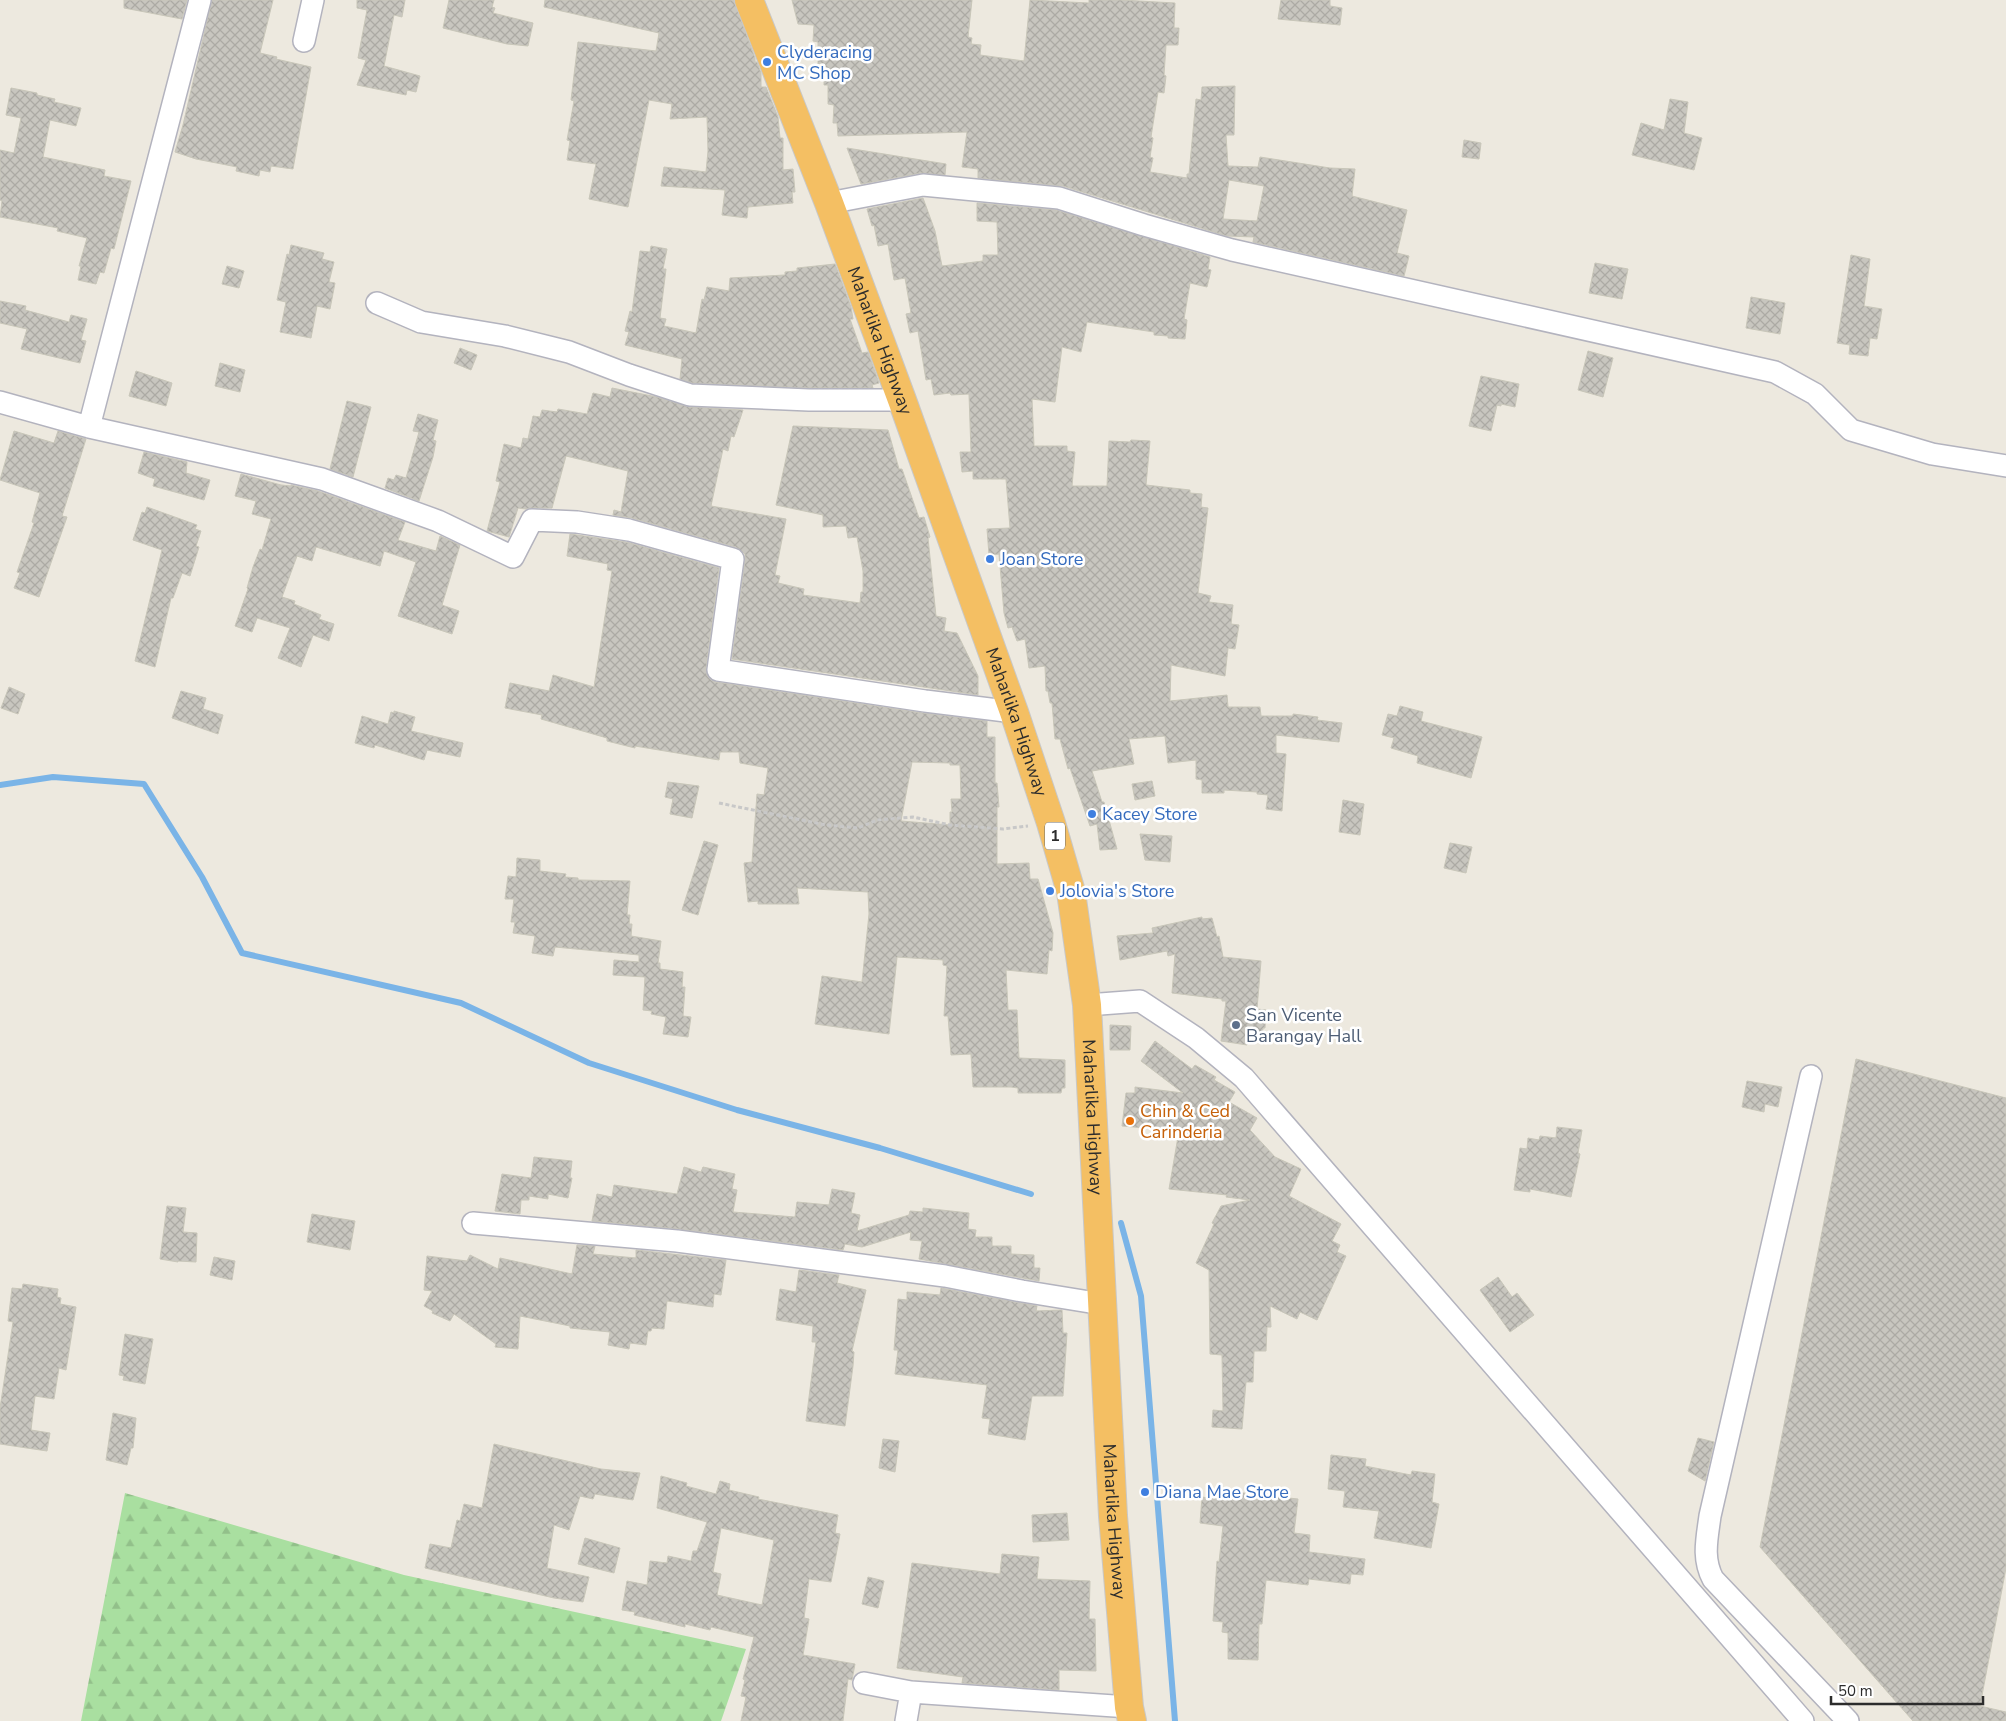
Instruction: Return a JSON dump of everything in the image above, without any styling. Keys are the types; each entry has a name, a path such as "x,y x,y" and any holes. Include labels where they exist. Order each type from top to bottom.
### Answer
{"highway":[{"name":"Maharlika Highway","path":"749,0 829,203 902,400 1014,712 1051,823 1071,892 1087,1005 1113,1516 1131,1714"}],"street":[{"path":"88,428 200,0"},
{"path":"304,41 313,0"},
{"path":"829,203 924,184 1059,198 1232,250 1775,372 1815,394 1852,430 1932,454 2006,466"},
{"path":"377,303 421,322 505,336 569,352 629,375 690,395 808,400 902,400"},
{"path":"0,402 88,428 322,479 438,522 513,557 532,520 577,522 629,530 733,559 718,670 925,701 1014,712"},
{"path":"1087,1005 1140,1001 1196,1038 1244,1078 1803,1721"},
{"path":"1811,1076 1710,1516 1705,1552 1706,1567 1713,1579 1848,1721"},
{"path":"473,1223 677,1241 944,1276 1102,1304"},
{"path":"864,1683 911,1692 1131,1714"},
{"path":"906,1721 911,1692"}],"path":[{"path":"719,804 826,825 858,828 877,820 914,817 950,825 1003,829 1051,823"}],"green space":[{"path":"125,1493 404,1575 746,1649 721,1721 81,1721"}],"building":[{"path":"124,0 187,0 182,19 124,8"},
{"path":"212,0 273,0 260,53 277,57 276,59 311,67 293,169 271,166 270,172 260,170 259,176 236,171 237,167 196,159 175,152"},
{"path":"357,0 405,0 402,17 394,15 384,66 420,76 416,92 407,90 406,95 357,85 366,60 358,58 367,10 357,8"},
{"path":"449,0 494,0 492,7 495,8 493,13 533,23 528,46 507,44 443,28"},
{"path":"545,0 734,0 755,62 757,62 761,73 761,87 766,87 778,117 780,138 783,138 783,170 793,169 795,192 792,192 793,203 748,207 747,218 722,215 725,190 661,186 664,167 706,172 708,151 707,117 670,119 672,104 649,100 628,207 589,199 596,164 567,160 570,141 567,140 574,101 571,100 578,42 656,51 659,33 544,7"},
{"path":"792,0 972,0 968,37 972,38 971,44 981,45 980,55 1024,61 1030,0 1089,3 1089,0 1121,0 1175,3 1174,28 1179,28 1178,45 1166,45 1164,93 1158,92 1151,137 1153,138 1150,157 1153,158 1150,172 1187,178 1187,174 1189,174 1196,99 1201,100 1202,87 1235,86 1234,135 1226,135 1228,166 1258,167 1260,157 1330,168 1355,169 1352,196 1407,210 1397,253 1409,256 1404,276 1253,242 1254,237 1227,236 1063,186 978,178 978,169 962,167 967,132 838,136 837,123 833,123 834,105 828,104 828,85 824,85 824,64 818,64 818,42 813,41 814,25 798,24","holes":["1229,180 1264,186 1257,221 1223,219"]},
{"path":"1281,0 1330,0 1330,6 1342,8 1340,25 1278,19"},
{"path":"11,88 37,93 37,95 55,99 54,102 81,108 76,126 50,120 43,157 105,170 104,176 131,181 114,249 111,248 104,273 100,272 96,284 78,280 81,266 79,266 87,238 57,231 58,228 0,217 2,201 0,200 0,150 14,153 21,118 6,115"},
{"path":"1670,99 1688,102 1684,133 1702,138 1694,170 1632,155 1641,123 1664,130"},
{"path":"1464,140 1481,143 1479,159 1462,157"},
{"path":"847,148 946,164 945,175 921,173 861,184"},
{"path":"923,198 935,231 942,266 983,261 983,255 998,255 997,222 977,221 977,203 1056,210 1210,257 1208,269 1211,270 1207,287 1190,283 1184,319 1187,320 1185,339 1168,338 1168,336 1154,335 1154,332 1087,322 1081,352 1062,347 1055,402 1032,399 1034,446 1067,446 1067,451 1075,452 1072,486 1107,486 1109,441 1150,441 1146,485 1190,490 1190,493 1202,494 1201,507 1208,508 1198,593 1211,596 1209,602 1233,605 1231,624 1239,625 1235,649 1228,648 1225,676 1171,665 1170,701 1227,695 1228,707 1260,707 1261,716 1293,716 1293,714 1318,717 1317,720 1342,723 1339,742 1276,735 1276,753 1286,754 1282,811 1266,809 1268,795 1257,794 1257,792 1224,790 1224,793 1202,793 1202,780 1196,779 1196,760 1168,763 1165,736 1129,739 1134,764 1092,771 1102,802 1104,802 1117,849 1100,850 1097,824 1090,826 1070,768 1068,769 1060,739 1055,739 1052,703 1050,703 1048,691 1046,691 1045,666 1029,668 1025,639 1017,641 1012,627 1008,628 1004,613 999,554 989,555 987,529 1010,528 1006,479 973,479 973,471 962,472 960,452 971,452 969,394 951,395 950,393 934,395 931,379 926,380 918,331 910,333 906,314 911,313 905,278 894,280 888,244 878,246 874,225 872,226 867,209"},
{"path":"291,245 324,253 322,259 334,262 329,282 335,283 330,309 317,306 311,338 280,332 286,302 277,300 287,254 289,255"},
{"path":"651,246 667,249 663,269 666,269 660,318 666,319 664,326 696,333 702,299 704,300 707,287 729,291 730,278 785,275 785,272 797,271 797,268 835,264 851,307 853,319 850,319 862,353 868,352 879,383 872,385 873,388 809,388 692,383 680,379 682,359 625,345 629,332 625,331 630,311 632,312 640,251 650,252"},
{"path":"1851,255 1870,259 1864,306 1882,309 1877,339 1870,338 1868,356 1849,354 1850,345 1837,343"},
{"path":"1595,263 1628,269 1622,299 1589,293"},
{"path":"227,266 244,271 239,288 222,284"},
{"path":"1751,297 1785,303 1780,334 1746,328"},
{"path":"0,301 26,306 25,310 69,322 71,315 87,319 81,340 86,341 80,363 21,349 27,329 0,323"},
{"path":"460,348 477,355 471,370 454,363"},
{"path":"1588,351 1613,358 1603,397 1578,390"},
{"path":"220,363 245,370 240,392 215,386"},
{"path":"136,371 172,383 166,406 129,396"},
{"path":"1481,376 1519,384 1515,407 1497,405 1491,431 1469,426"},
{"path":"612,388 657,397 689,407 743,410 734,437 731,436 728,451 723,449 711,506 786,519 775,575 780,576 778,583 804,589 803,595 860,603 861,592 863,592 863,571 857,537 848,538 846,526 823,527 823,515 776,505 793,426 888,430 899,469 902,469 919,518 924,517 930,537 928,538 936,616 946,618 944,631 957,633 978,676 978,695 732,659 745,554 736,547 632,518 613,515 614,510 621,512 628,471 566,456 552,508 518,508 509,537 487,531 500,482 496,481 504,444 521,448 523,438 528,439 533,416 540,417 542,410 557,412 558,409 587,414 593,393 610,397"},
{"path":"347,401 371,407 353,477 330,469"},
{"path":"418,414 438,420 433,440 436,441 433,457 419,501 385,488 388,478 394,480 396,475 406,478 419,432 413,431"},
{"path":"14,431 54,443 58,431 86,439 62,516 67,517 39,597 14,588 20,573 17,572 34,523 32,522 40,493 0,480"},
{"path":"144,452 187,462 186,473 210,480 204,500 153,486 155,479 138,473"},
{"path":"241,474 281,485 291,485 318,491 405,522 398,540 436,551 440,536 460,545 442,605 459,611 452,634 398,616 416,562 384,551 380,566 316,547 312,561 297,556 282,597 295,601 294,604 321,615 319,619 334,624 329,641 313,635 301,667 278,658 290,628 257,618 252,632 235,626 248,589 253,567 260,549 262,550 271,519 252,514 256,501 235,496"},
{"path":"147,507 197,525 195,529 201,531 196,546 199,547 190,576 182,573 173,598 171,598 155,667 135,661 162,550 133,540 142,512 145,513"},
{"path":"570,534 626,542 719,568 706,668 707,675 716,682 987,721 987,737 995,737 995,783 997,783 999,807 997,807 997,864 1029,863 1030,879 1038,879 1053,933 1052,951 1049,950 1047,974 1006,970 1008,1010 1017,1010 1019,1058 1065,1060 1065,1088 1062,1088 1061,1093 1018,1093 1018,1088 1011,1087 973,1087 971,1054 951,1055 948,1016 944,1016 947,966 943,965 943,960 897,957 889,1034 815,1024 822,976 862,982 869,914 868,892 797,888 799,904 758,904 758,901 748,902 744,863 752,862 757,794 764,795 768,768 740,763 739,752 720,752 719,760 635,746 635,748 607,741 607,738 541,719 542,715 505,708 510,683 549,691 553,675 594,687 612,571 607,570 608,564 567,556","holes":["912,762 950,763 950,765 960,765 961,799 951,799 950,825 901,821"]},
{"path":"9,687 25,694 18,714 1,708"},
{"path":"181,691 206,698 203,709 223,715 218,734 172,718"},
{"path":"1400,706 1423,712 1421,721 1482,737 1471,778 1417,763 1418,756 1391,748 1394,738 1382,735 1388,714 1397,716"},
{"path":"394,711 415,717 411,731 463,743 460,757 427,750 424,760 375,745 374,748 355,743 362,716 388,724 391,712 394,713"},
{"path":"1152,781 1155,796 1135,800 1132,784"},
{"path":"668,782 699,786 692,818 670,814 673,799 665,797"},
{"path":"1343,800 1364,804 1360,835 1339,832"},
{"path":"1140,834 1172,836 1170,862 1145,860"},
{"path":"704,841 718,845 698,915 682,910"},
{"path":"1450,843 1472,847 1466,873 1444,868"},
{"path":"517,858 540,860 540,871 566,874 565,877 578,878 578,880 630,881 627,915 630,915 629,924 632,924 631,936 661,941 658,963 660,963 660,969 683,972 682,987 685,987 683,1016 691,1017 688,1037 663,1034 666,1017 651,1014 652,1011 643,1010 645,977 613,975 614,960 639,962 639,955 555,947 553,956 532,953 535,936 513,933 515,922 511,922 514,899 505,899 508,876 516,877"},
{"path":"1202,917 1202,919 1212,918 1217,937 1219,936 1223,957 1261,961 1257,1009 1266,1010 1262,1039 1248,1038 1247,1045 1221,1041 1226,1001 1172,993 1175,954 1168,956 1167,951 1120,960 1117,936 1153,933 1152,928"},
{"path":"1110,1025 1131,1026 1130,1050 1110,1050"},
{"path":"1155,1041 1192,1069 1195,1065 1216,1077 1214,1080 1235,1092 1229,1102 1257,1118 1250,1130 1275,1157 1301,1169 1289,1196 1341,1224 1332,1241 1340,1245 1337,1252 1346,1256 1317,1320 1300,1312 1297,1319 1270,1306 1271,1327 1267,1327 1266,1351 1254,1351 1253,1382 1246,1382 1242,1429 1212,1427 1213,1410 1223,1411 1222,1355 1210,1354 1209,1270 1196,1263 1221,1206 1250,1200 1226,1197 1227,1195 1169,1189 1179,1131 1122,1126 1126,1093 1135,1093 1135,1087 1183,1093 1141,1061"},
{"path":"1856,1059 2006,1098 2006,1568 1980,1706 2006,1712 2006,1721 1913,1721 1760,1547"},
{"path":"1747,1081 1782,1087 1778,1107 1765,1104 1764,1112 1742,1107"},
{"path":"1557,1127 1582,1130 1578,1153 1580,1154 1571,1197 1530,1189 1530,1192 1514,1190 1520,1148 1527,1149 1528,1138 1539,1140 1540,1136 1556,1138"},
{"path":"534,1157 572,1161 570,1178 572,1178 568,1198 548,1194 548,1199 529,1196 529,1200 521,1200 520,1214 495,1211 502,1174 531,1178"},
{"path":"684,1167 701,1172 703,1167 735,1174 732,1189 737,1190 733,1212 795,1217 797,1202 829,1205 832,1189 855,1193 851,1213 860,1215 857,1231 909,1215 910,1211 923,1212 923,1208 969,1213 968,1229 976,1230 975,1237 992,1237 992,1246 1011,1246 1011,1254 1034,1255 1034,1268 1040,1268 1039,1281 919,1259 922,1241 910,1240 911,1232 862,1247 845,1244 843,1250 679,1229 592,1221 597,1194 612,1197 614,1185 677,1194"},
{"path":"167,1206 186,1208 183,1232 197,1233 196,1262 160,1259"},
{"path":"312,1214 355,1221 350,1250 307,1242"},
{"path":"577,1245 595,1246 593,1254 636,1258 636,1250 726,1260 721,1295 714,1294 713,1307 667,1301 664,1329 652,1328 651,1331 648,1331 646,1345 630,1343 629,1349 608,1345 610,1332 570,1328 570,1326 520,1316 518,1349 495,1347 496,1344 454,1314 450,1321 432,1313 433,1311 424,1306 432,1291 424,1290 427,1256 467,1261 470,1255 498,1269 500,1258 572,1274"},
{"path":"214,1257 235,1261 232,1280 210,1275"},
{"path":"799,1270 839,1275 837,1283 866,1290 852,1351 854,1352 853,1366 845,1426 806,1421 816,1342 812,1342 813,1326 776,1320 780,1289 796,1292"},
{"path":"1498,1277 1512,1297 1517,1293 1534,1315 1510,1332 1480,1290"},
{"path":"23,1284 58,1289 57,1297 61,1298 60,1304 76,1307 66,1370 59,1368 54,1399 35,1396 31,1430 50,1433 47,1451 0,1444 0,1408 13,1322 8,1321 12,1288 22,1289"},
{"path":"941,1288 1037,1306 1036,1311 1062,1310 1063,1333 1067,1333 1063,1396 1032,1396 1025,1440 988,1434 990,1419 982,1418 987,1385 895,1374 898,1350 894,1350 898,1299 907,1300 907,1292 940,1295"},
{"path":"125,1334 153,1339 145,1384 123,1380 124,1376 119,1375"},
{"path":"113,1413 136,1418 133,1448 131,1448 127,1465 106,1460"},
{"path":"1698,1438 1714,1442 1705,1481 1688,1471"},
{"path":"883,1439 899,1441 895,1472 879,1468"},
{"path":"494,1444 601,1469 640,1473 633,1500 595,1494 593,1499 580,1496 569,1530 554,1525 547,1568 589,1577 583,1602 554,1598 425,1568 430,1544 451,1548 457,1520 460,1521 464,1504 482,1508"},
{"path":"1331,1455 1366,1459 1365,1466 1411,1475 1412,1471 1435,1474 1432,1502 1439,1504 1431,1548 1374,1538 1379,1511 1343,1507 1345,1491 1328,1489"},
{"path":"661,1476 687,1483 686,1486 716,1494 720,1481 730,1484 729,1490 759,1497 758,1499 838,1515 835,1533 840,1534 831,1582 809,1579 804,1618 809,1619 803,1655 855,1664 852,1680 848,1679 843,1721 741,1721 746,1697 741,1696 745,1680 743,1679 754,1637 711,1627 710,1630 685,1624 685,1627 634,1615 635,1612 622,1610 627,1581 647,1585 650,1561 667,1563 668,1556 691,1561 693,1551 697,1551 707,1522 657,1508","holes":["721,1528 774,1540 762,1605 717,1595 721,1574 713,1572"]},
{"path":"1216,1490 1298,1499 1294,1533 1310,1535 1309,1552 1365,1559 1363,1575 1351,1574 1350,1584 1309,1579 1308,1585 1266,1580 1262,1624 1259,1624 1258,1660 1228,1659 1228,1633 1222,1632 1223,1622 1213,1621 1217,1561 1219,1562 1223,1526 1200,1523 1202,1497 1215,1499"},
{"path":"1067,1513 1069,1540 1033,1542 1032,1515"},
{"path":"585,1538 620,1548 614,1573 578,1564"},
{"path":"1002,1554 1039,1557 1037,1579 1090,1581 1089,1619 1095,1619 1096,1671 1059,1670 1059,1690 962,1683 963,1677 897,1668 912,1563 1000,1574"},
{"path":"868,1577 884,1581 878,1608 862,1604"}],"waterway":[{"path":"0,785 53,777 144,784 202,877 242,953 461,1003 589,1063 737,1110 880,1148 1031,1194"},
{"path":"1121,1223 1141,1296 1175,1721"}],"place":[{"name":"Clyderacing MC Shop","path":"767,62"},
{"name":"Joan Store","path":"990,559"},
{"name":"Kacey Store","path":"1092,814"},
{"name":"Jolovia's Store","path":"1050,891"},
{"name":"San Vicente Barangay Hall","path":"1236,1025"},
{"name":"Chin & Ced Carinderia","path":"1130,1121"},
{"name":"Diana Mae Store","path":"1145,1492"}]}
